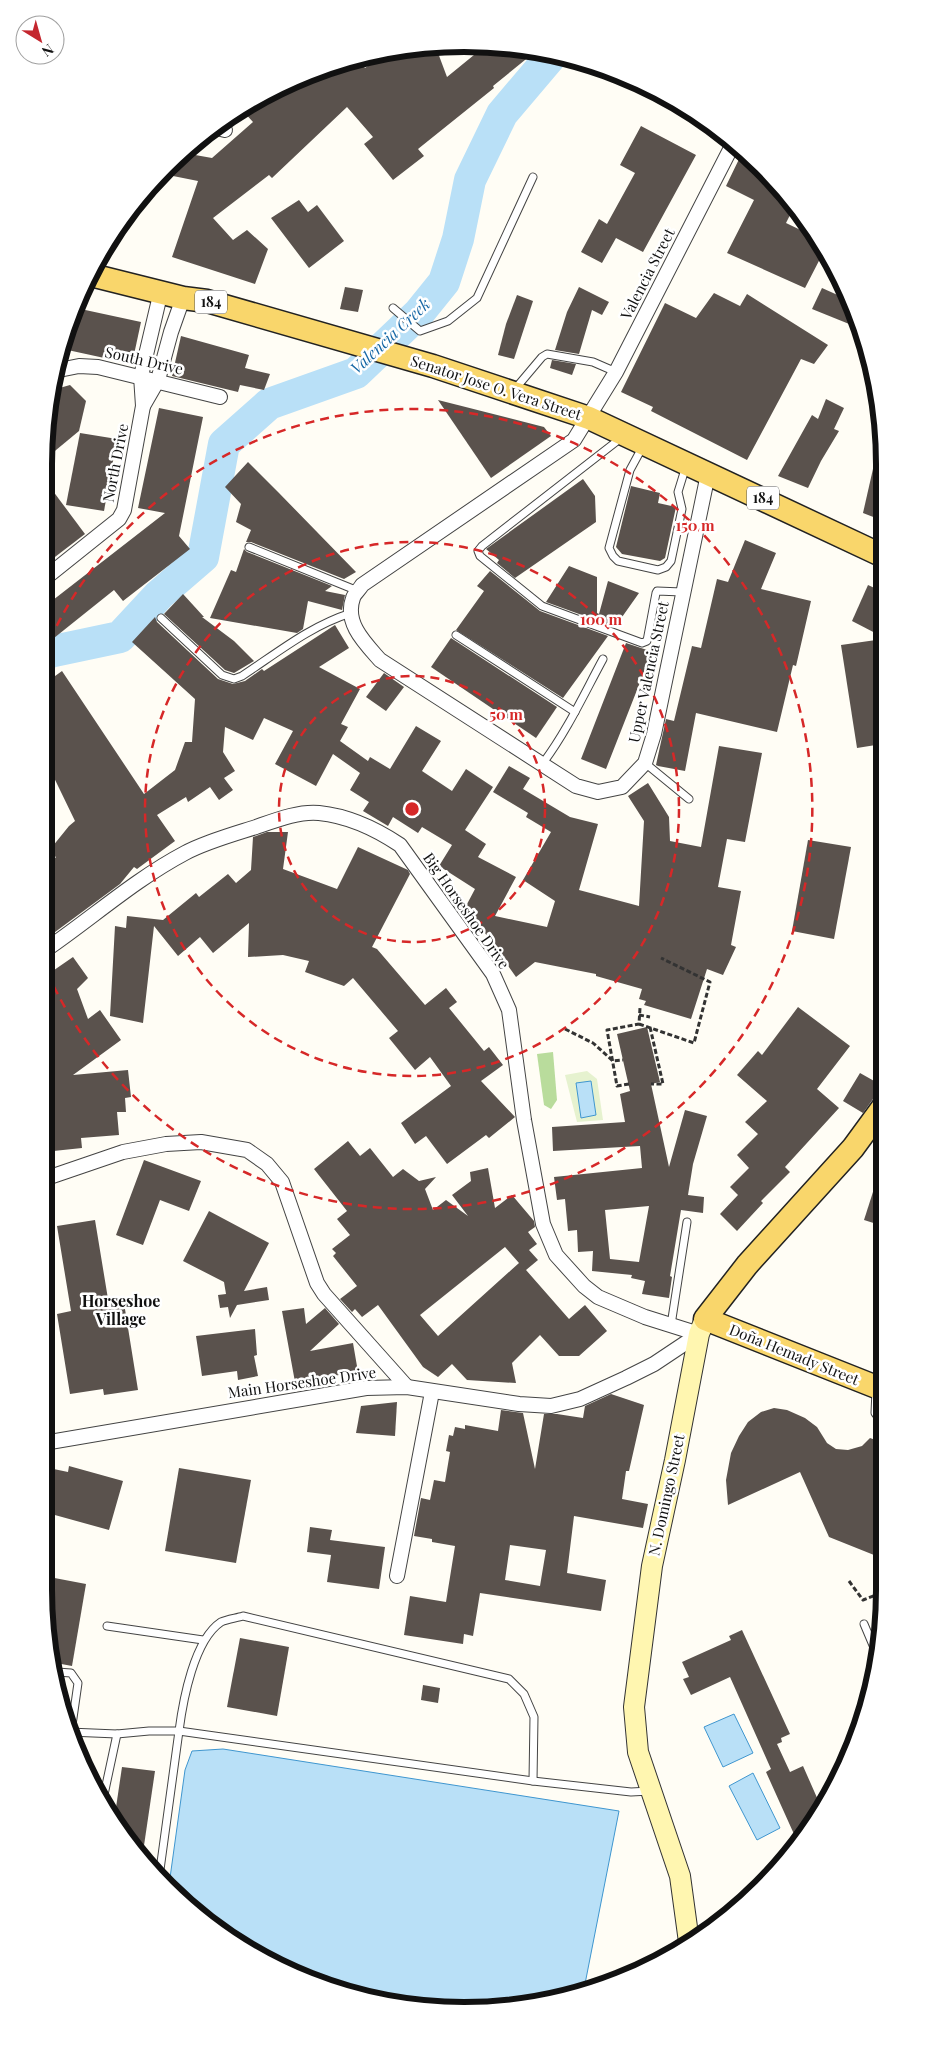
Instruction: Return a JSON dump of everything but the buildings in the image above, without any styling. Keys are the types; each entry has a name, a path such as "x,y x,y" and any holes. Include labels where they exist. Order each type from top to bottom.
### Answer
{"main road":[{"name":"Senator Jose O. Vera Street","path":"98,277 162,291 183,298 207,301 432,366 589,418 876,553"},
{"name":"N. Domingo Street","path":"689,1935 680,1876 638,1752 634,1707 652,1566 702,1326 747,1265 853,1148 876,1117"},
{"name":"Doña Hemady Street","path":"702,1326 876,1388"}],"street":[{"name":"Valencia Street","path":"589,418 616,372 730,150"},
{"name":"North Drive","path":"52,572 119,520 124,510 143,406 140,376 162,291"},
{"name":"North Drive","path":"143,406 158,380 171,332 183,298"},
{"name":"South Drive","path":"64,369 79,366 98,367 158,380 220,397"},
{"path":"351,613 353,598 362,585 574,440 589,418"},
{"name":"Upper Valencia Street","path":"351,613 359,637 380,660 543,763 576,786 598,792 622,787 645,763 654,734 708,474"},
{"name":"Big Horseshoe Drive","path":"52,945 142,880 186,852 283,818 318,813 359,822 382,833 400,845 412,861 493,974 509,1010 524,1120 543,1224 556,1254 584,1286 598,1297 645,1317 671,1325 702,1326"},
{"path":"52,1176 123,1152 166,1144 201,1142 247,1150 267,1164 282,1182 317,1283 324,1294 407,1387"},
{"name":"Main Horseshoe Drive","path":"52,1442 366,1388 407,1387 432,1392 552,1406 580,1399 654,1364 702,1326"},
{"path":"397,1576 432,1392"}],"lane":[{"path":"393,308 420,331 448,321 477,298 533,177"},
{"path":"513,393 542,356 547,354 593,362 616,372"},
{"path":"635,439 630,470 609,548 618,561 658,570 666,567 671,561 682,509 678,492 687,463"},
{"path":"635,439 482,546 478,551 480,556 542,606 642,643 647,641 656,593 658,591 682,592"},
{"path":"249,547 358,591"},
{"path":"161,618 222,675 234,679 242,676 312,629 333,618 351,613"},
{"path":"456,635 575,712"},
{"path":"543,763 575,712 603,658"},
{"path":"645,763 689,799"},
{"path":"671,1325 687,1222"},
{"path":"876,1400 874,1405 876,1414"},
{"path":"160,1868 183,1700 203,1640 222,1622 244,1616 508,1679 524,1694 534,1717 533,1781"},
{"path":"864,1624 872,1645"},
{"path":"107,1626 203,1640"},
{"path":"60,1672 71,1674 78,1683 72,1717"},
{"path":"78,1732 117,1734 179,1731 533,1781 631,1792 652,1791"},
{"path":"105,1791 117,1734"}],"path":[{"path":"628,1084 617,1086 607,1030 639,1024 694,1042 710,982 661,958"},
{"path":"639,1024 640,1008"},
{"path":"639,1015 650,1017"},
{"path":"629,1026 630,1031"},
{"path":"650,1027 663,1084 652,1085"},
{"path":"565,1029 593,1043 613,1061 622,1060"},
{"path":"850,1581 864,1600 876,1595"}],"green space":[{"path":"553,1052 557,1100 551,1109 544,1105 537,1054"},
{"path":"587,1071 597,1079 603,1120 577,1122 565,1075"}],"water":[{"path":"591,1081 596,1115 581,1118 576,1083"},
{"path":"734,1714 753,1753 723,1767 704,1727"},
{"path":"223,1749 619,1811 585,1984 544,1995 491,2002 437,2002 410,1999 384,1995 332,1981 282,1960 258,1947 213,1917 170,1879 185,1770 192,1751"},
{"path":"753,1773 780,1828 757,1840 729,1786"}],"waterway":[{"name":"Valencia Creek","path":"52,651 120,637 159,595 203,557 224,444 269,404 356,373 419,313 444,282 458,239 470,180 502,114 547,61"}],"district":[{"name":"Horseshoe Village","path":"121,1310"}]}
